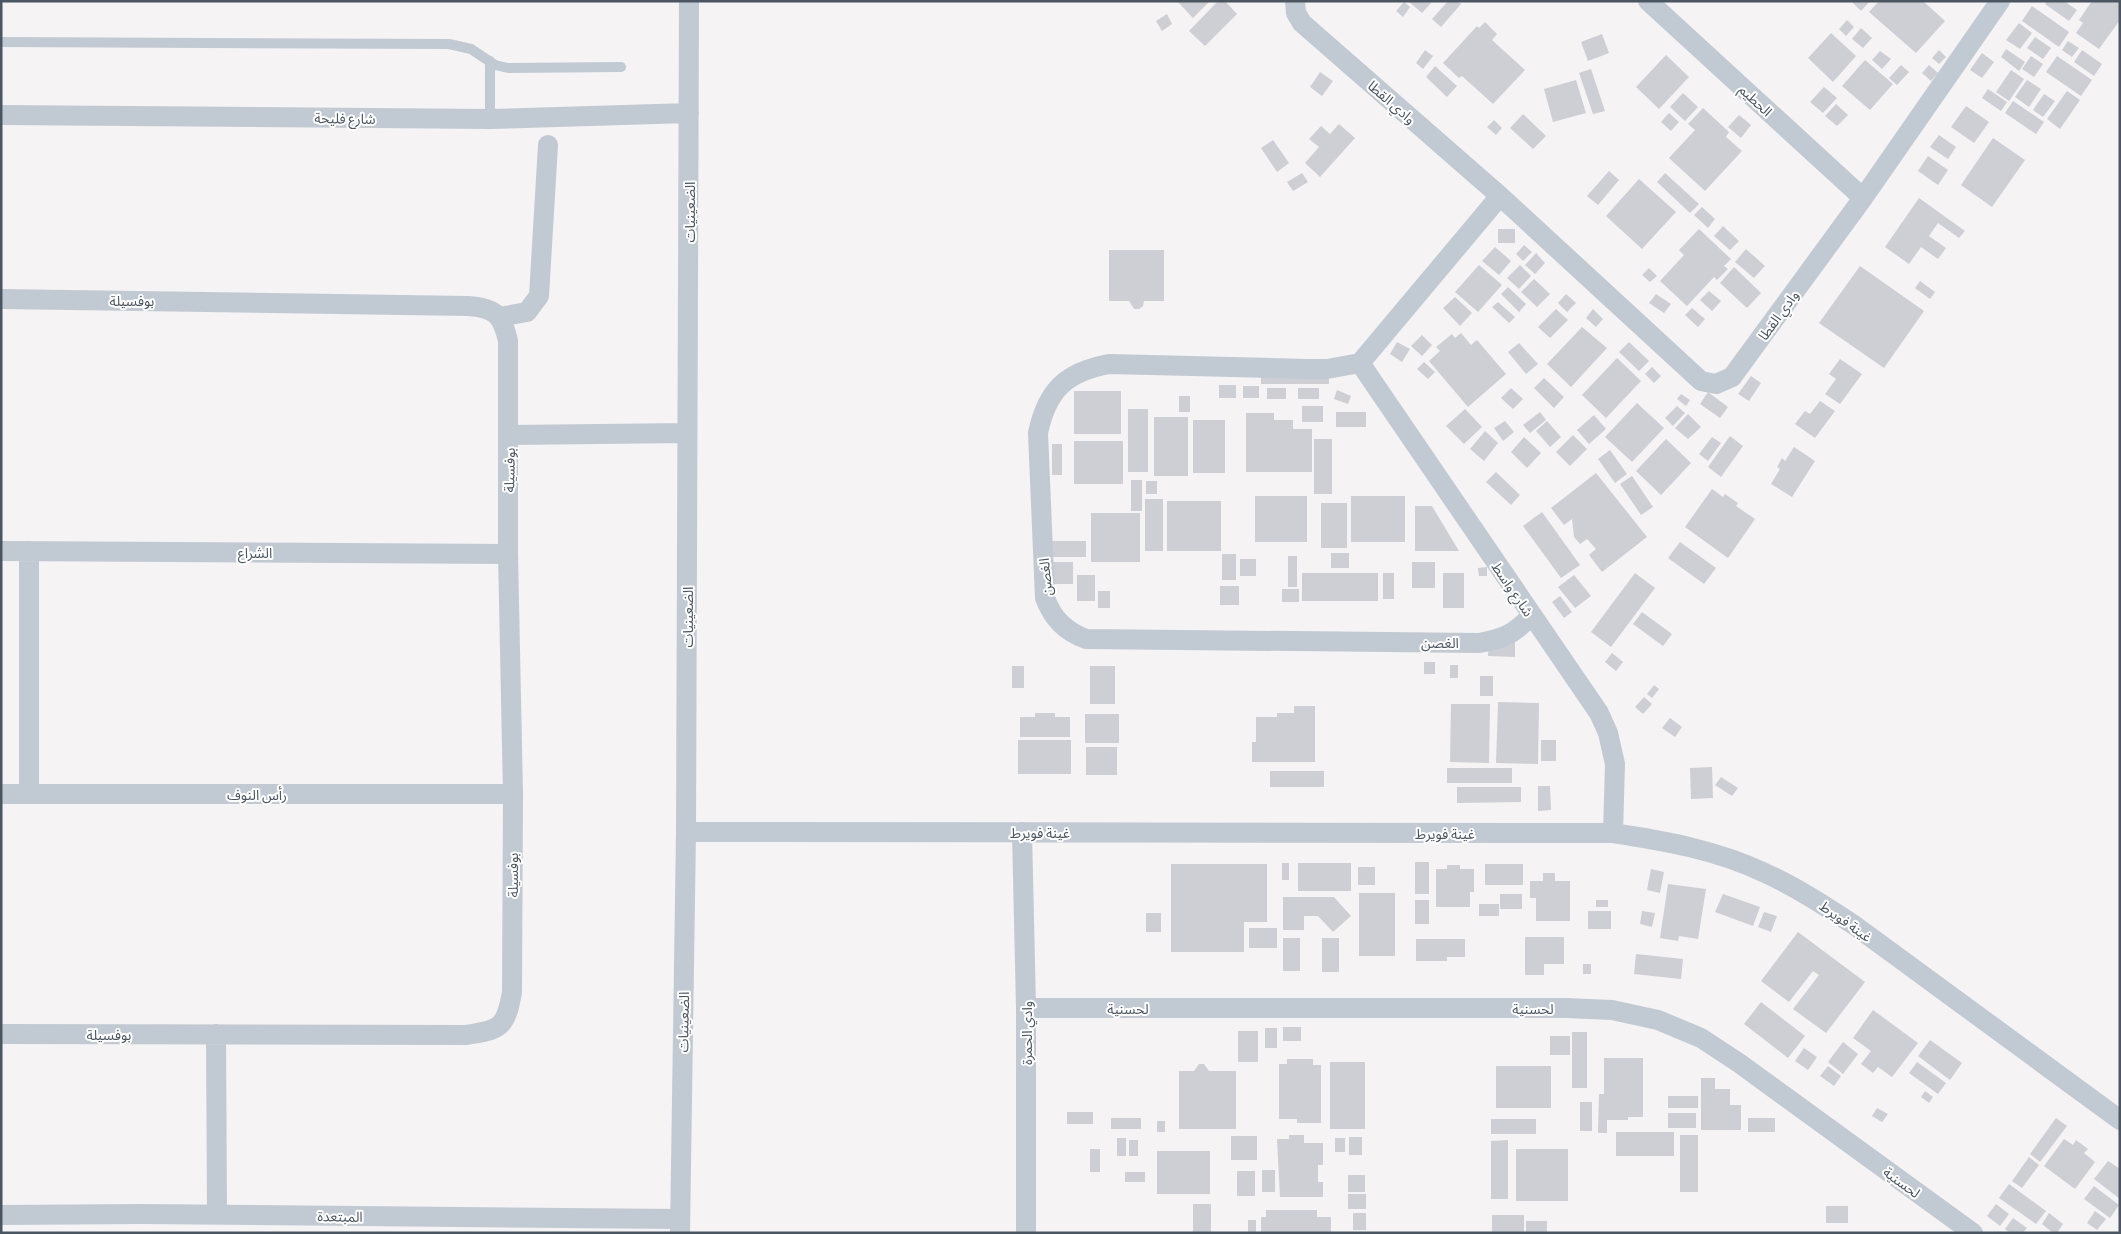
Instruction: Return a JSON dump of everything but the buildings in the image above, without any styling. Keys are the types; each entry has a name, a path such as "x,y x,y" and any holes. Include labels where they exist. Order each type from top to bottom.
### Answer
{"street":[{"name":"الضعينيات","path":"680,1226 686,832 689,1"},
{"name":"وادي القطا","path":"1295,1 1296,13 1302,23 1500,196 1701,381 1716,384 1732,377 1863,198 2000,1"},
{"name":"الحطيم","path":"1658,4 1863,198"},
{"name":"شارع فليحة","path":"1,115 490,120 689,113"},
{"path":"499,317 527,312 539,296 548,145"},
{"path":"1360,363 1500,196"},
{"name":"بوفسيلة","path":"1,299 468,306 483,307 496,312 505,324 508,340 510,435 508,554 513,794 512,992 508,1012 501,1025 489,1032 466,1035 1,1034"},
{"name":"الغصن","path":"1360,363 1327,369 1109,364 1088,368 1068,378 1053,393 1042,412 1038,433 1045,598 1056,620 1064,628 1086,640 1479,643 1498,640 1518,630 1531,616"},
{"name":"شارع واسط","path":"1360,363 1599,713 1608,733 1615,764 1614,833"},
{"name":"بوفسيلة","path":"510,435 688,433"},
{"name":"الشراع","path":"1,551 508,554"},
{"path":"29,551 29,794"},
{"name":"رأس النوف","path":"1,794 513,794"},
{"name":"غينة فويرط","path":"686,832 1614,833 1665,840 1716,854 1764,872 1810,896 1854,925 2120,1120"},
{"name":"وادي الحمرة","path":"1022,832 1026,1008 1026,1233"},
{"name":"لحسنية","path":"1026,1008 1566,1008 1612,1010 1658,1020 1700,1038 1739,1063 1973,1233"},
{"path":"216,1034 217,1214"},
{"name":"المبتعدة","path":"1,1215 217,1214 680,1226"}],"lane":[{"path":"1,42 449,44 471,49 495,65 508,68 621,67"},
{"path":"490,61 490,120"}]}
